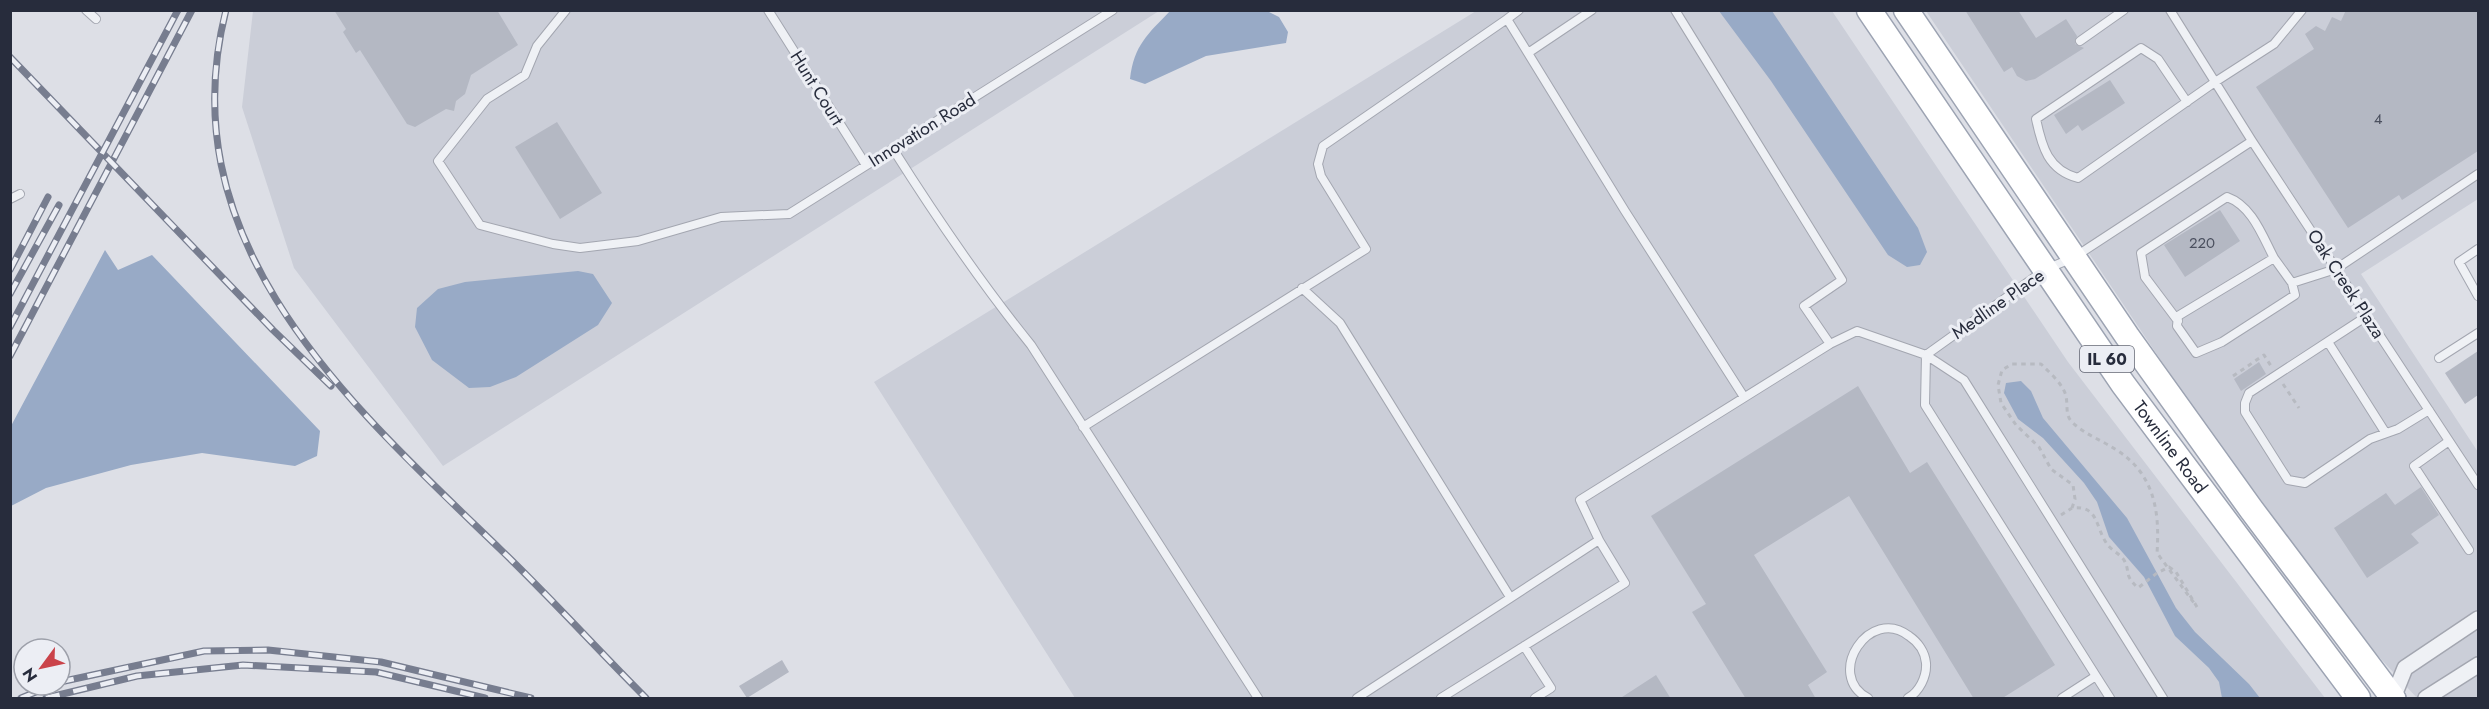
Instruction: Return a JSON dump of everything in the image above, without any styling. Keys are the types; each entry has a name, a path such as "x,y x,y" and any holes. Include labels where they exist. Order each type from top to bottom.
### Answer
{"main road":[{"name":"Townline Road","path":"1869,10 2123,384 2358,699"},
{"name":"Townline Road","path":"1906,10 2073,258 2251,509 2393,698"}],"street":[{"path":"2405,699 2393,698 2405,668 2478,619"},
{"path":"2426,699 2478,665"}],"lane":[{"path":"86,10 96,19"},
{"name":"Innovation Road","path":"566,10 537,46 525,75 487,99 438,161 480,225 553,244 580,248 638,241 721,217 789,214 1113,10"},
{"name":"Hunt Court","path":"768,10 866,165"},
{"path":"1083,426 1366,249 1320,174 1318,164 1323,146 1519,10"},
{"path":"1528,53 1592,10"},
{"path":"1675,10 1842,280 1804,306 1830,344"},
{"path":"2080,40 2124,10"},
{"name":"Oak Creek Plaza","path":"2170,10 2252,141 2478,485"},
{"path":"2187,102 2158,60 2141,48 2036,119 2042,147 2063,174 2078,178 2187,102 2215,82 2274,44 2302,10"},
{"path":"1507,19 1625,211 1744,397"},
{"name":"Medline Place","path":"1926,356 2046,269 2073,258 2252,141"},
{"path":"893,148 951,240 1031,345 1258,699"},
{"path":"2292,283 2336,269 2478,174"},
{"path":"10,199 20,194"},
{"path":"2178,321 2145,277 2140,253 2227,197 2240,201 2254,219 2274,258 2292,283 2295,295 2222,342 2196,353 2177,326 2178,321 2178,316 2274,258"},
{"path":"2478,249 2459,262 2478,296"},
{"path":"1302,288 1340,323 1510,597"},
{"path":"2367,316 2249,393 2245,403 2245,412 2288,480 2305,483 2370,439 2398,429 2429,410"},
{"path":"1441,699 1625,583 1599,540 1580,500 1830,344 1857,331 1926,356 1964,380 2163,699"},
{"path":"2439,358 2478,333"},
{"path":"2328,342 2385,432"},
{"path":"1926,356 1925,405 2110,699"},
{"path":"2449,441 2414,466 2469,550"},
{"path":"1357,699 1599,540"},
{"path":"1868,699 1856,687 1851,675 1850,663 1853,651 1860,641 1870,633 1881,629 1894,629 1905,633 1915,640 1922,651 1926,663 1925,675 1920,687 1911,698"},
{"path":"1524,646 1551,688 1535,699"},
{"path":"2062,699 2096,676"}],"path":[{"path":"2169,567 2138,588 2128,579 2124,560 2107,545 2094,515 2082,507 2072,507 2075,499 2073,485 2051,469 2039,447 2016,425 2001,403 1998,385 2002,370 2012,364 2041,364 2054,376 2066,395 2070,421 2122,453 2139,469 2153,492 2159,531 2157,553 2169,567 2175,575 2197,607 2176,572 2169,567"}],"shaded area":[{"path":"253,11 1159,11 443,466 294,268 242,107"},
{"path":"1476,11 1832,11 2068,362 2325,698 1075,698 874,382"},
{"path":"1926,11 2478,11 2478,199 2361,274 2478,452 2478,698 2417,698 2368,645 2230,463"}],"water":[{"path":"1170,11 1267,11 1279,17 1288,32 1286,43 1206,56 1145,84 1130,79 1135,57 1143,41"},
{"path":"1719,11 1772,11 1918,228 1927,252 1920,265 1907,267 1888,255 1771,81"},
{"path":"105,250 118,270 152,255 320,431 317,456 295,466 202,453 131,465 46,488 11,506 11,426"},
{"path":"578,271 593,274 612,303 598,325 516,377 490,387 469,388 432,360 415,327 417,308 438,289 465,282"},
{"path":"2021,381 2031,391 2043,418 2127,518 2176,608 2195,632 2249,684 2260,698 2222,698 2219,682 2209,668 2175,636 2144,577 2109,537 2097,502 2084,483 2043,438 2018,419 2004,393 2006,383"}],"building":[{"path":"334,10 497,10 518,45 471,75 465,94 456,101 454,111 446,109 415,127 407,124 360,50 356,53 343,32 346,29"},
{"path":"1965,10 2018,10 2036,38 2066,19 2077,36 2075,44 2084,48 2035,79 2026,81 2017,76 2012,67 2004,72"},
{"path":"2346,10 2478,10 2478,151 2402,200 2399,195 2348,228 2256,87 2314,49 2305,34 2316,26 2325,31 2332,17 2341,21"},
{"path":"2110,80 2125,103 2082,131 2078,125 2066,134 2054,115"},
{"path":"557,122 602,193 560,219 515,147"},
{"path":"2220,210 2240,241 2185,277 2164,245"},
{"path":"2478,351 2478,395 2465,404 2445,373"},
{"path":"2259,362 2266,374 2241,391 2234,379"},
{"path":"1858,386 1910,473 1927,462 2055,665 2001,699 1974,699 1849,496 1754,555 1827,672 1808,685 1816,699 1746,699 1692,612 1706,604 1651,516"},
{"path":"2421,487 2439,515 2411,534 2419,543 2367,578 2334,528 2386,493 2395,505"},
{"path":"782,660 789,672 747,698 739,686"},
{"path":"1656,675 1671,699 1619,699"}],"railway":[{"path":"10,327 178,10"},
{"path":"10,356 192,10"},
{"path":"226,10 215,94 223,173 247,245 285,313 332,376 386,437 537,586 646,698"},
{"path":"10,57 273,330 331,386"},
{"path":"10,270 48,197"},
{"path":"10,294 59,205"},
{"path":"72,679 204,651 268,650 381,662 531,698"},
{"path":"46,698 137,676 243,665 376,672 485,698"}]}
